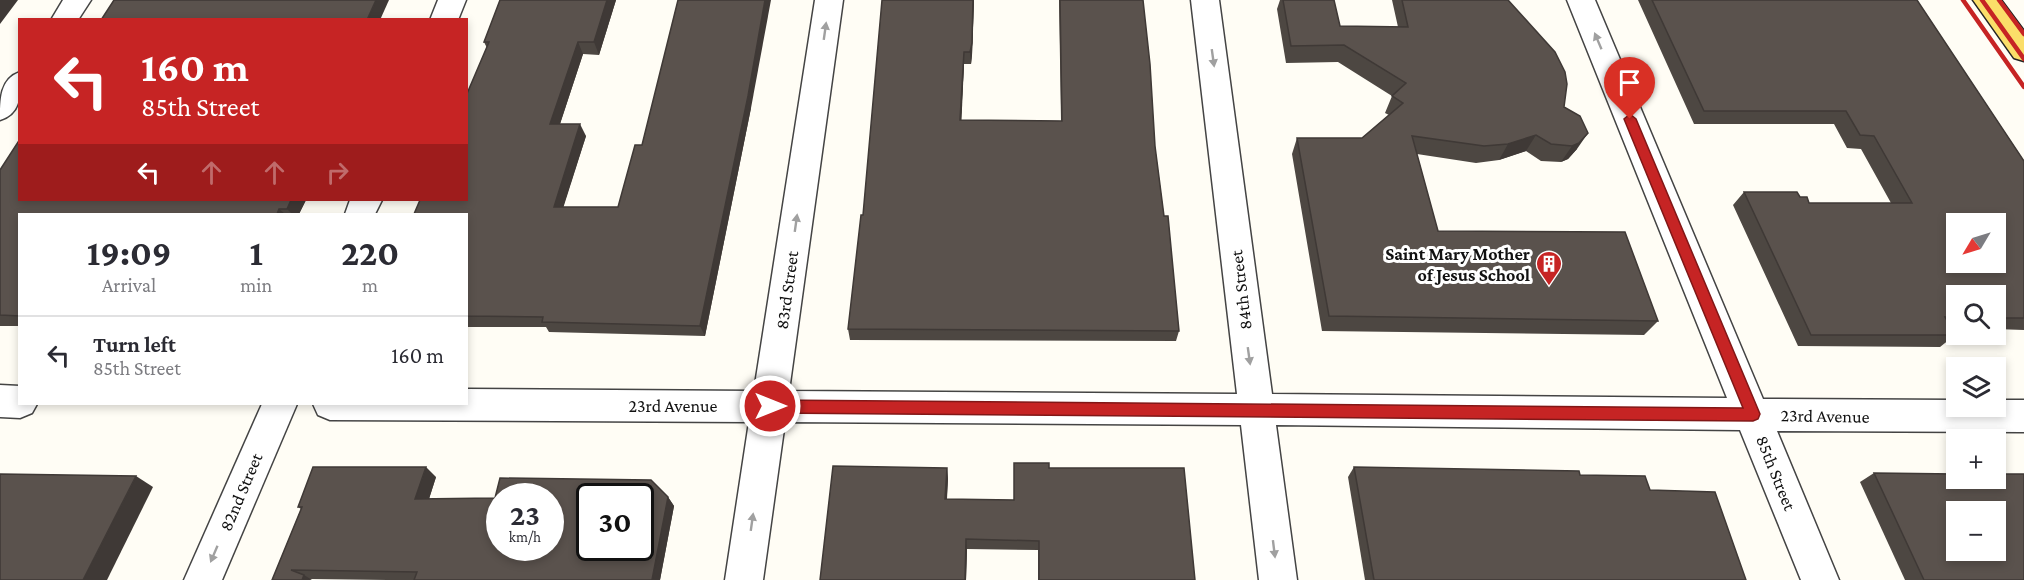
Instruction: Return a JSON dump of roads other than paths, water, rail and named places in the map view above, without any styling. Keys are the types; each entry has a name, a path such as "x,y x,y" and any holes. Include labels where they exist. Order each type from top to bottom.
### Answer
{"main road":[{"path":"1988,0 2024,51"}],"street":[{"path":"64,18 77,0"},
{"path":"445,18 452,0"},
{"name":"83rd Street","path":"744,580 829,0"},
{"name":"84th Street","path":"1205,0 1278,580"},
{"name":"85th Street","path":"1581,0 1820,580"},
{"path":"0,109 18,85"},
{"path":"0,401 18,402"},
{"name":"82nd Street","path":"203,580 279,405"},
{"name":"23rd Avenue","path":"468,405 2024,416"}],"railway":[{"path":"1963,0 2024,87"},
{"path":"1982,0 2024,59"},
{"path":"1999,0 2024,34"}],"place":[{"name":"Saint Mary Mother of Jesus School","path":"1549,287"}]}
